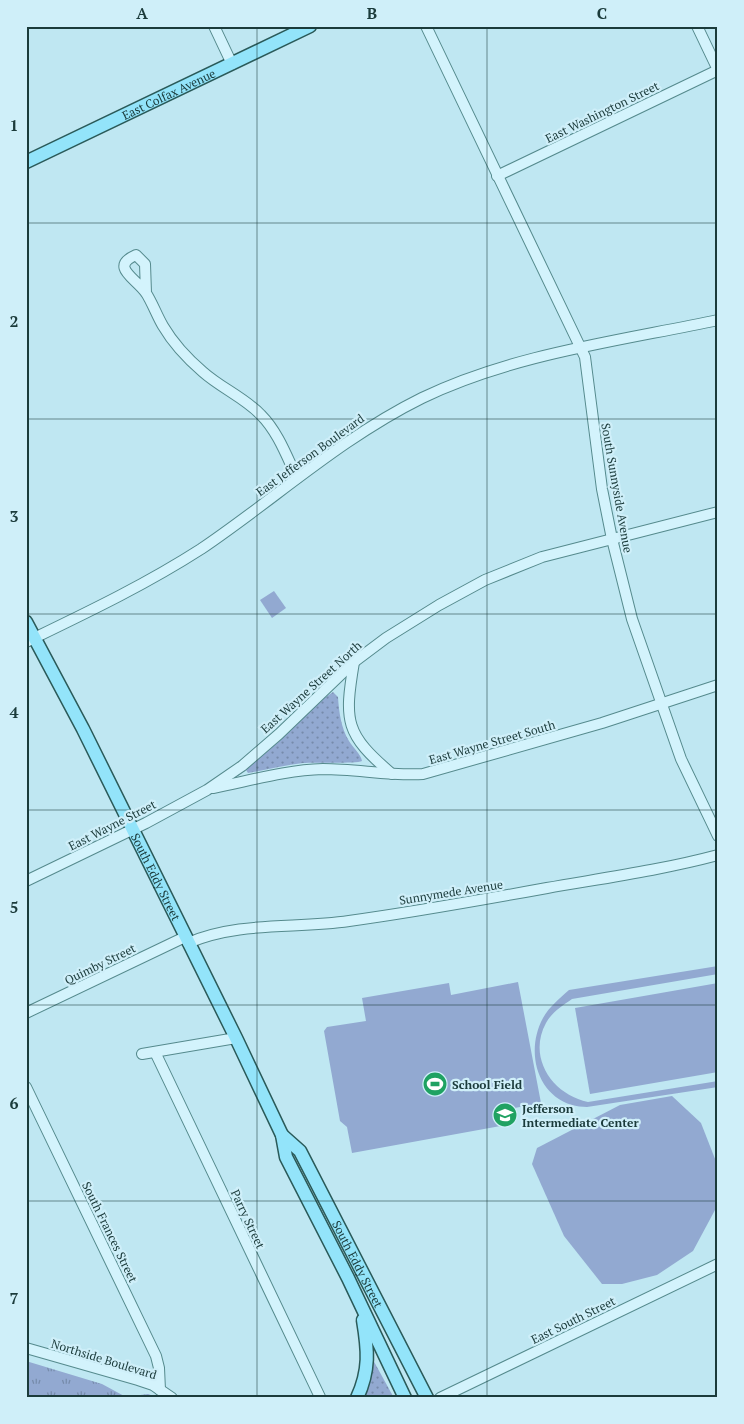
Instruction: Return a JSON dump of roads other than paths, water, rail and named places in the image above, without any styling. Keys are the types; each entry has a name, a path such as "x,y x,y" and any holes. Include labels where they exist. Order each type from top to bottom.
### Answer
{"main road":[{"name":"East Colfax Avenue","path":"26,162 310,26"},
{"name":"South Eddy Street","path":"26,622 30,640 83,729 236,1038 282,1135 286,1157 405,1398"},
{"name":"South Eddy Street","path":"282,1135 300,1152 427,1398"},
{"path":"357,1398 368,1361 361,1306"}],"street":[{"path":"214,26 232,64"},
{"name":"South Sunnyside Avenue","path":"426,26 587,364 597,455 612,539 632,619 681,759 718,836"},
{"path":"697,26 718,70"},
{"name":"East Washington Street","path":"497,176 718,70"},
{"path":"146,293 164,328 191,361 204,373 262,415 275,434 297,478"},
{"name":"East Jefferson Boulevard","path":"30,640 107,604 158,575 235,525 339,447 404,407 435,392 510,364 718,320"},
{"name":"East Wayne Street North","path":"207,790 242,766 354,662 416,618 486,580 542,557 718,512"},
{"path":"354,662 348,698 348,710 354,732 370,755 392,774"},
{"name":"East Wayne Street South","path":"207,790 273,776 320,769 346,769 392,774 423,774 602,723 718,685"},
{"name":"East Wayne Street","path":"26,881 132,830 207,790"},
{"name":"Sunnymede Avenue","path":"187,940 239,930 347,922 662,868 718,855"},
{"name":"Quimby Street","path":"26,1013 187,940"},
{"path":"142,1054 236,1038"},
{"name":"Parry Street","path":"155,1052 320,1397"},
{"name":"South Frances Street","path":"26,1087 156,1356 159,1368 160,1390"},
{"name":"East South Street","path":"440,1398 718,1264"},
{"name":"Northside Boulevard","path":"26,1348 127,1376 160,1390 172,1398"}],"place":[{"name":"School Field","path":"435,1084"},
{"name":"Jefferson Intermediate Center","path":"505,1115"}]}
